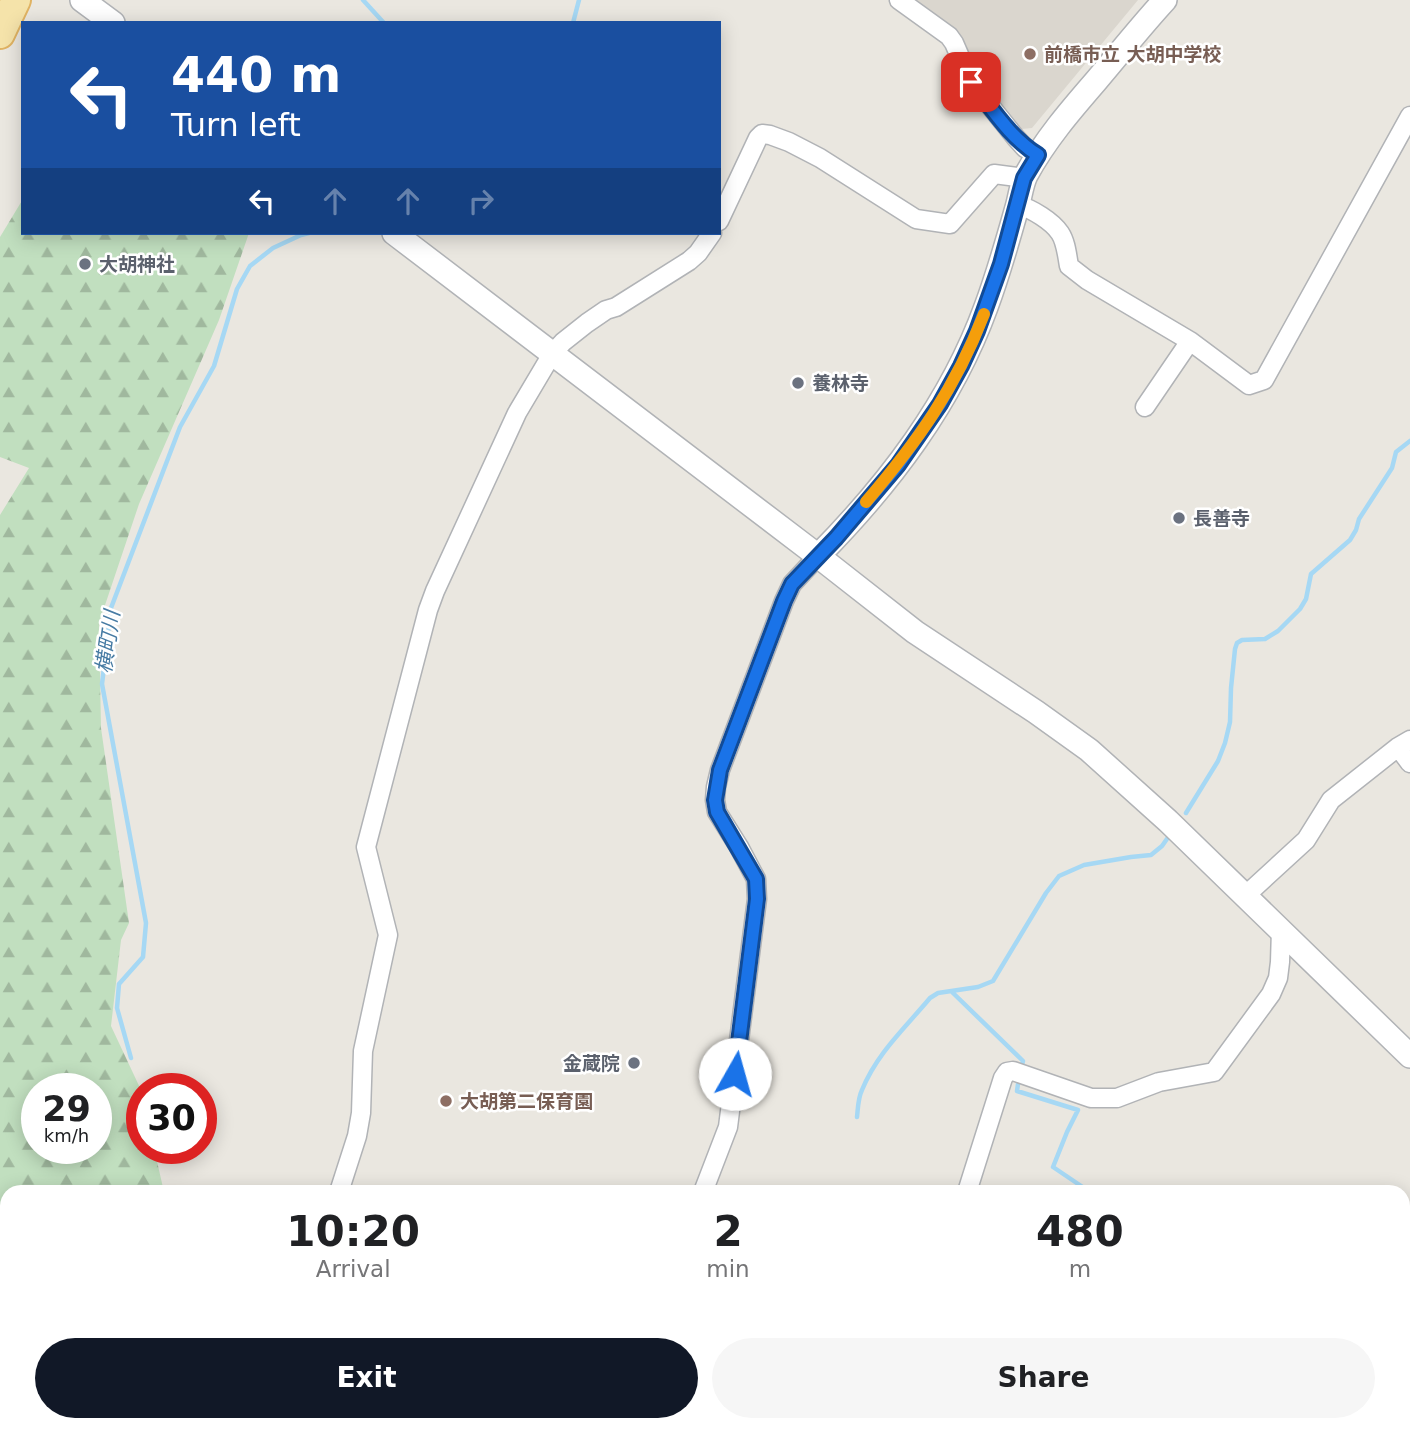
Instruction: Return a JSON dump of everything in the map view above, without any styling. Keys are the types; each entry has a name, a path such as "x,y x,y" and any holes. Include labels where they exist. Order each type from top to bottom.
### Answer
{"main road":[{"path":"0,34 16,0"}],"street":[{"path":"82,0 110,21"},
{"path":"899,0 949,36 971,82 1016,138 1038,155"},
{"path":"706,1185 728,1127 757,899 756,879 717,812 716,787 784,601 792,584 836,538 923,431 961,366 977,331 994,287 1024,178 1072,108 1165,0"},
{"path":"1018,205 1033,210 1060,232 1069,266 1087,280 1190,341 1249,385 1264,380 1410,116"},
{"path":"721,217 762,134 799,147 820,158 916,219 927,221 950,224 994,174 1024,178"},
{"path":"397,235 883,608 1089,750 1168,821 1410,1056"},
{"path":"340,1185 357,1136 361,1113 363,1051 388,935 366,848 435,591 517,413 552,354 606,310 616,307 689,261 711,235"},
{"path":"1145,407 1190,341"},
{"path":"1245,896 1306,840 1331,800 1404,743 1410,764"},
{"path":"969,1185 1007,1072 1013,1071 1091,1098 1118,1098 1159,1082 1214,1072 1271,994 1278,978 1281,929"}],"shaded area":[{"name":"前橋市立 大胡中学校","path":"916,0 1138,0 1032,128 1022,129 971,66 953,31"}],"green space":[{"path":"21,202 21,235 248,235 219,320 139,504 99,623 101,728 129,923 121,940 111,1026 133,1073 126,1073 126,1164 158,1164 162,1185 0,1185 0,515 29,468 0,457 0,237"}],"waterway":[{"path":"363,0 382,21"},
{"name":"横町川","path":"574,21 579,0"},
{"name":"横町川","path":"131,1058 117,1008 119,984 143,957 146,923 102,684 111,608 180,427 214,366 237,289 250,266 273,248 301,235"},
{"path":"1186,813 1218,761 1225,743 1230,722 1237,643 1242,640 1265,639 1278,631 1300,609 1306,599 1311,574 1350,540 1359,519 1392,468 1396,452 1410,441"},
{"path":"857,1117 860,1096 868,1077 892,1041 930,998 938,993 978,987 993,981 1059,876 1084,865 1151,855 1169,836"},
{"path":"952,992 1023,1061 1021,1069"},
{"path":"1019,1077 1017,1091 1078,1110 1053,1167 1080,1185"}],"slow traffic":[{"path":"866,502 929,423 964,362 984,314"}],"place":[{"name":"前橋市立 大胡中学校","path":"1030,54"},
{"name":"大胡神社","path":"85,264"},
{"name":"養林寺","path":"798,383"},
{"name":"長善寺","path":"1179,518"},
{"name":"金蔵院","path":"634,1063"},
{"name":"大胡第二保育園","path":"446,1101"}],"route":[{"path":"735,1074 757,899 756,879 717,812 715,800 720,770 792,584 836,538 898,465 929,423 964,362 986,307 1001,264 1024,178 1038,155 1016,138 971,82"}]}
